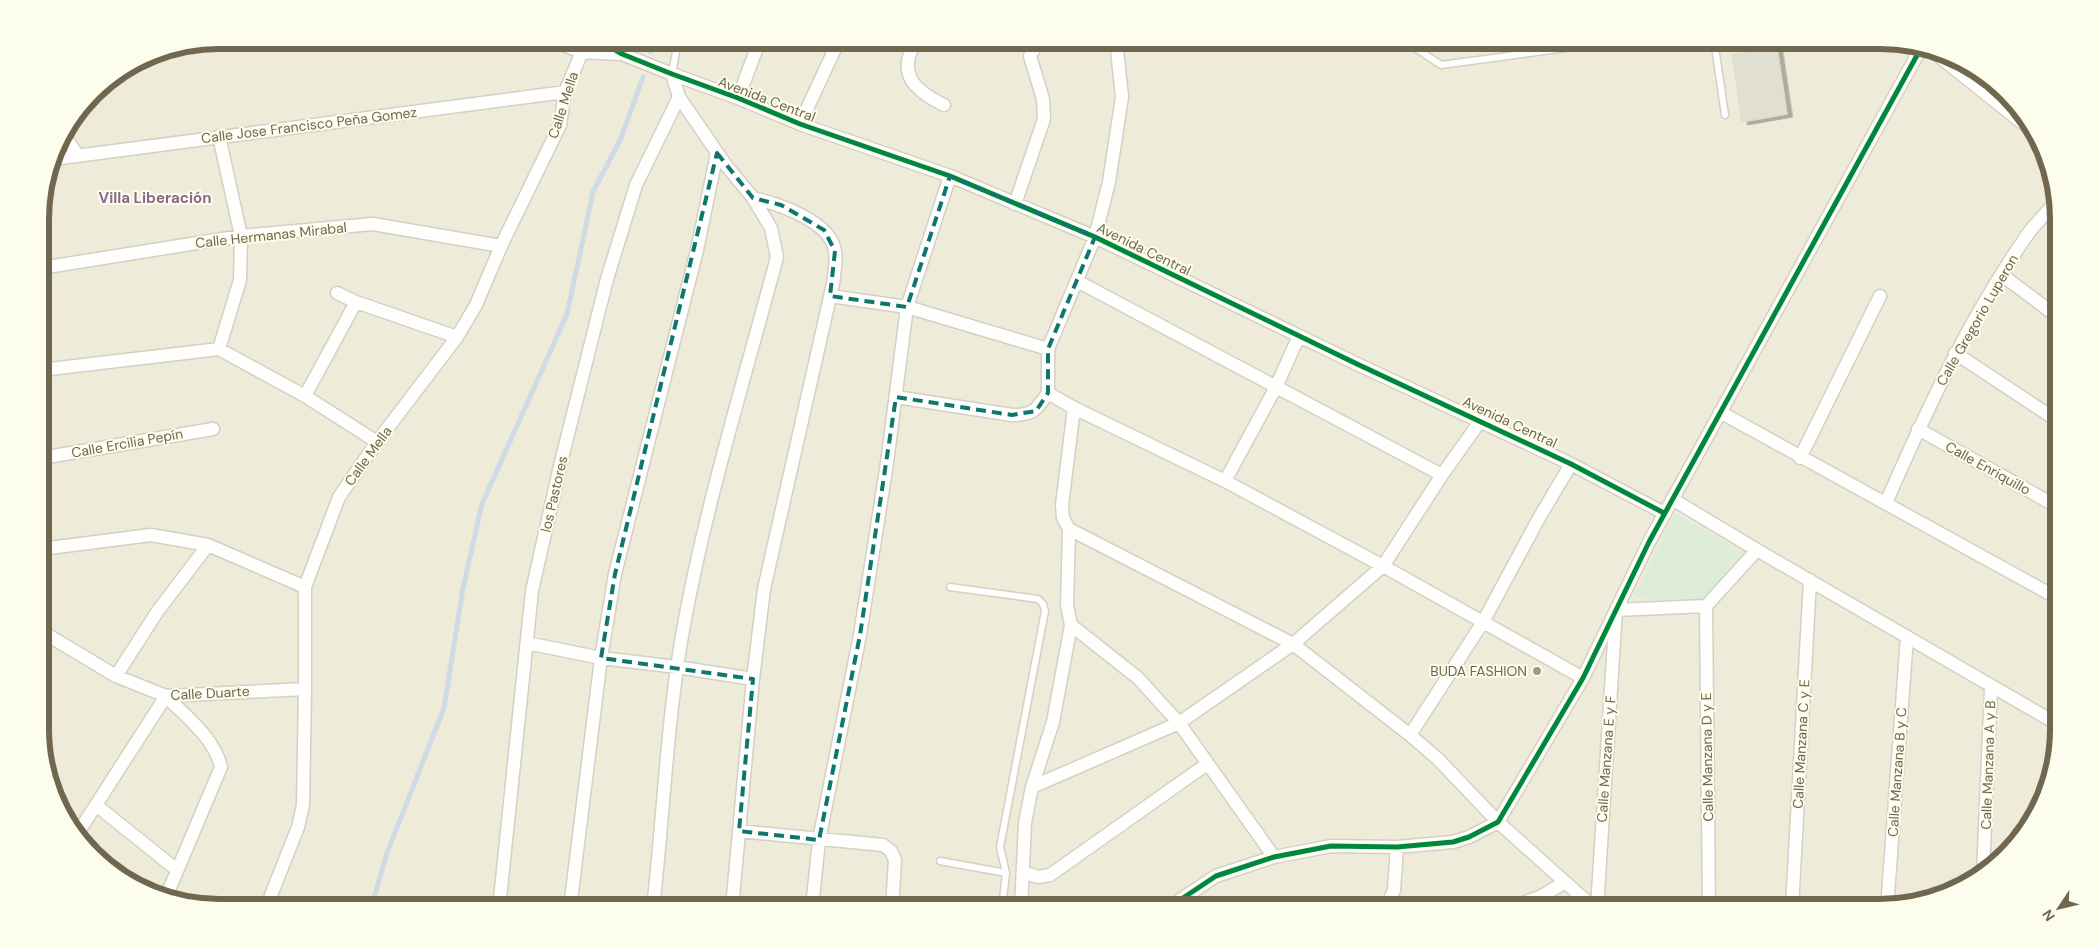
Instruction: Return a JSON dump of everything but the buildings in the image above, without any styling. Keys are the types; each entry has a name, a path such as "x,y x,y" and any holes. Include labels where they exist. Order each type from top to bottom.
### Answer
{"street":[{"name":"Avenida Central","path":"574,49 581,52 622,54"},
{"name":"Calle Mella","path":"270,899 298,827 303,805 305,587 338,497 377,442 457,337 476,305 501,246 560,125 566,92 582,49"},
{"name":"Avenida Central","path":"614,49 622,54 738,98 800,124 950,176 1095,237 1299,336 1481,420 1571,464 1664,513"},
{"path":"738,98 757,49"},
{"path":"800,124 836,49"},
{"path":"911,49 908,61 909,71 916,88 925,96 944,105"},
{"path":"1015,204 1044,119 1043,99 1030,56 1034,49"},
{"path":"896,397 1012,415 1026,415 1036,411 1048,393 1048,349 1095,237 1109,182 1122,96 1117,49"},
{"path":"1182,899 1216,876 1274,857 1332,846 1397,847 1460,840 1498,822 1582,678 1664,513 1918,53"},
{"path":"1955,67 1986,89 2016,116"},
{"path":"654,899 677,666 685,618 709,513 776,257 771,228 753,198 717,153 679,97 672,74"},
{"name":"Calle Jose Francisco Peña Gomez","path":"61,158 566,92"},
{"name":"los Pastores","path":"500,899 532,591 560,466 607,279 636,184 679,97"},
{"path":"219,136 241,236 240,280 219,349"},
{"path":"68,141 78,156"},
{"path":"571,899 601,658 615,574 694,260 717,153"},
{"path":"813,899 819,840 860,635 896,397 907,307 950,176"},
{"path":"733,899 753,679 764,589 834,279 836,251 824,230 781,205 753,198"},
{"name":"Calle Gregorio Luperon","path":"1886,503 1918,429 1955,354 2032,229 2050,209"},
{"name":"Calle Hermanas Mirabal","path":"49,267 241,236 373,224 501,246"},
{"path":"2002,275 2050,311"},
{"path":"1077,281 1442,475"},
{"path":"337,293 356,302 457,337"},
{"path":"830,296 907,307 1048,349"},
{"path":"1800,458 1880,296"},
{"path":"305,396 356,302"},
{"path":"1225,481 1276,387 1299,336"},
{"path":"49,369 219,349 305,396 377,442"},
{"path":"1955,354 2050,416"},
{"path":"1048,393 1074,408 1225,481 1383,566 1582,678"},
{"path":"1022,899 1025,823 1032,787 1053,722 1071,625 1067,605 1070,529 1064,518 1062,505 1074,408"},
{"path":"1720,412 1800,458 1886,503 2050,594"},
{"path":"1032,787 1179,723 1292,644 1383,566 1442,475 1481,420"},
{"name":"Calle Ercilia Pepín","path":"49,457 213,428"},
{"name":"Calle Enriquillo","path":"1918,429 2050,503"},
{"path":"1410,734 1483,622 1539,518 1571,464"},
{"path":"1672,499 2050,720"},
{"path":"1070,529 1292,644 1410,734 1438,758 1498,822 1585,899"},
{"path":"49,548 150,535 208,545 305,587"},
{"path":"116,676 157,612 208,545"},
{"path":"1616,610 1706,606 1757,550"},
{"name":"Calle Manzana C y E","path":"1792,899 1810,580"},
{"name":"Calle Manzana D y E","path":"1706,606 1709,899"},
{"name":"Calle Manzana E y F","path":"1597,899 1616,610"},
{"path":"1071,625 1138,678 1179,723 1274,857"},
{"name":"Calle Duarte","path":"49,637 116,676 166,696 305,689"},
{"name":"Calle Manzana B y C","path":"1888,899 1907,637"},
{"path":"527,643 601,658 677,666 753,679"},
{"name":"Calle Manzana A y B","path":"1984,863 1991,687"},
{"path":"81,828 166,696 212,744 218,755 220,767 169,891"},
{"path":"1023,872 1038,877 1050,875 1207,764"},
{"path":"96,805 178,870"},
{"path":"739,831 883,845 891,851 895,860 893,899"},
{"path":"1390,899 1394,890 1397,847"},
{"path":"1534,899 1565,882"}],"lane":[{"path":"672,74 676,49"},
{"path":"1417,49 1441,64 1556,49"},
{"path":"1715,49 1725,115"},
{"path":"950,587 1038,599 1043,604 1045,611 1000,847 1006,873 1003,899"},
{"path":"940,861 1006,873"}],"highlighted area":[{"path":"717,153 753,198 781,205 824,230 835,251 830,296 907,307 950,176 1095,237 1048,349 1048,393 1036,411 1012,415 896,397 860,635 819,840 739,831 753,679 601,658 615,574"}],"shaded area":[{"path":"1891,49 1913,52 1945,62 1984,84 2015,115 2037,154 2049,197 2050,740 2047,762 2037,794 2015,833 1992,857 1975,871 1935,890 1891,899 219,899 186,896 154,886 115,864 84,833 62,794 50,751 49,208 55,175 66,144 91,107 115,84 144,66 164,58 197,50"}],"green space":[{"path":"1675,513 1745,553 1701,601 1634,598"}],"waterway":[{"path":"374,899 387,853 444,708 463,588 482,504 567,314 593,192 621,138 643,77"}],"cycle path":[{"path":"614,49 622,54 738,98 800,124 950,176 1095,237 1357,364 1571,464 1664,513"},
{"path":"1182,899 1216,876 1274,857 1331,846 1397,847 1453,842 1469,837 1498,822 1583,678 1649,542 1918,53"}],"place":[{"name":"BUDA FASHION","path":"1537,671"}],"district":[{"name":"Villa Liberación","path":"155,198"}]}
